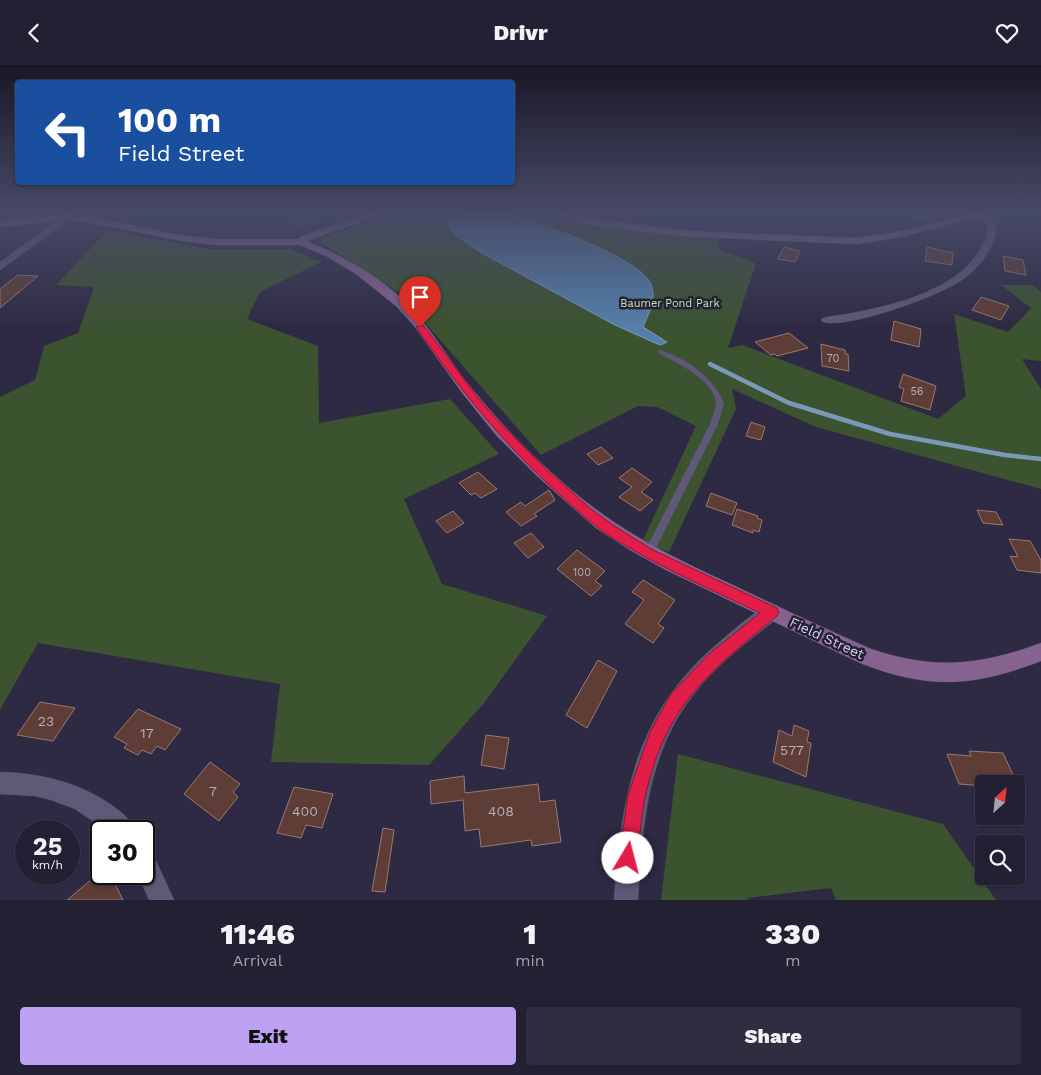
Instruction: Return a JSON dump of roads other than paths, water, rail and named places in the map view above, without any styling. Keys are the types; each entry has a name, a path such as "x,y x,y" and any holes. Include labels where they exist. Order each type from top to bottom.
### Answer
{"street":[{"path":"0,267 23,250"},
{"name":"Field Street","path":"319,250 389,294 410,313 474,401 518,449 587,512 623,539 772,612 867,657 893,667 918,673 943,675 969,673 1041,652"},
{"path":"827,320 849,319 923,295 958,278 985,250"},
{"path":"626,900 628,858 637,795 655,737 677,700 703,669 726,648 772,612"},
{"path":"0,783 22,782 73,795 113,820"},
{"path":"155,885 162,900"}],"lane":[{"path":"649,553 714,424 720,403 713,388 701,374 660,353"}],"water":[{"path":"477,250 604,250 609,252 643,274 651,284 653,301 643,327 667,342 661,345 655,343 613,324"}],"waterway":[{"path":"710,364 789,403 890,434 1005,455 1041,459"}],"park label":[{"name":"Baumer Pond Park","path":"670,303"}]}
